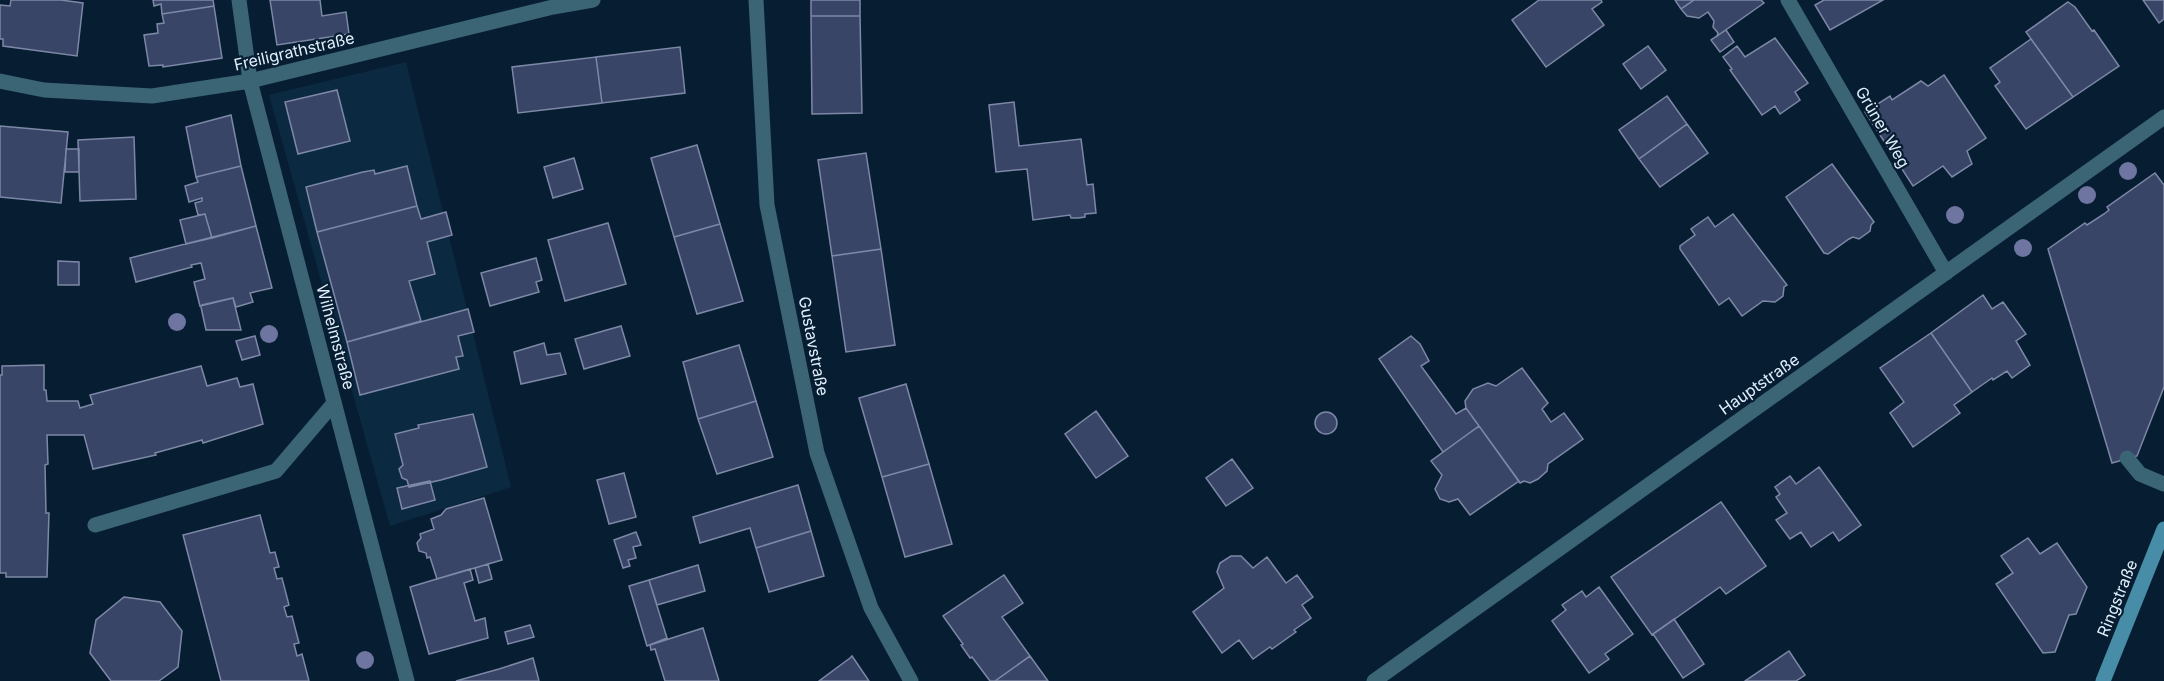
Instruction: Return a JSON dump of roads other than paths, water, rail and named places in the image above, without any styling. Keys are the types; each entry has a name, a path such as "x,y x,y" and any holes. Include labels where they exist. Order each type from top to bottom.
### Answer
{"main road":[{"name":"Ringstraße","path":"2103,681 2164,529"}],"street":[{"name":"Wilhelmstraße","path":"239,0 250,81 408,681"},
{"name":"Freiligrathstraße","path":"0,81 44,90 152,96 250,81 553,7 592,0"},
{"name":"Gustavstraße","path":"756,0 767,205 817,453 872,608 911,681"},
{"name":"Grüner Weg","path":"1788,0 1946,273"},
{"name":"Hauptstraße","path":"1374,681 2164,117"},
{"path":"95,525 276,471 334,403"},
{"path":"2127,458 2140,474 2164,484"}]}
